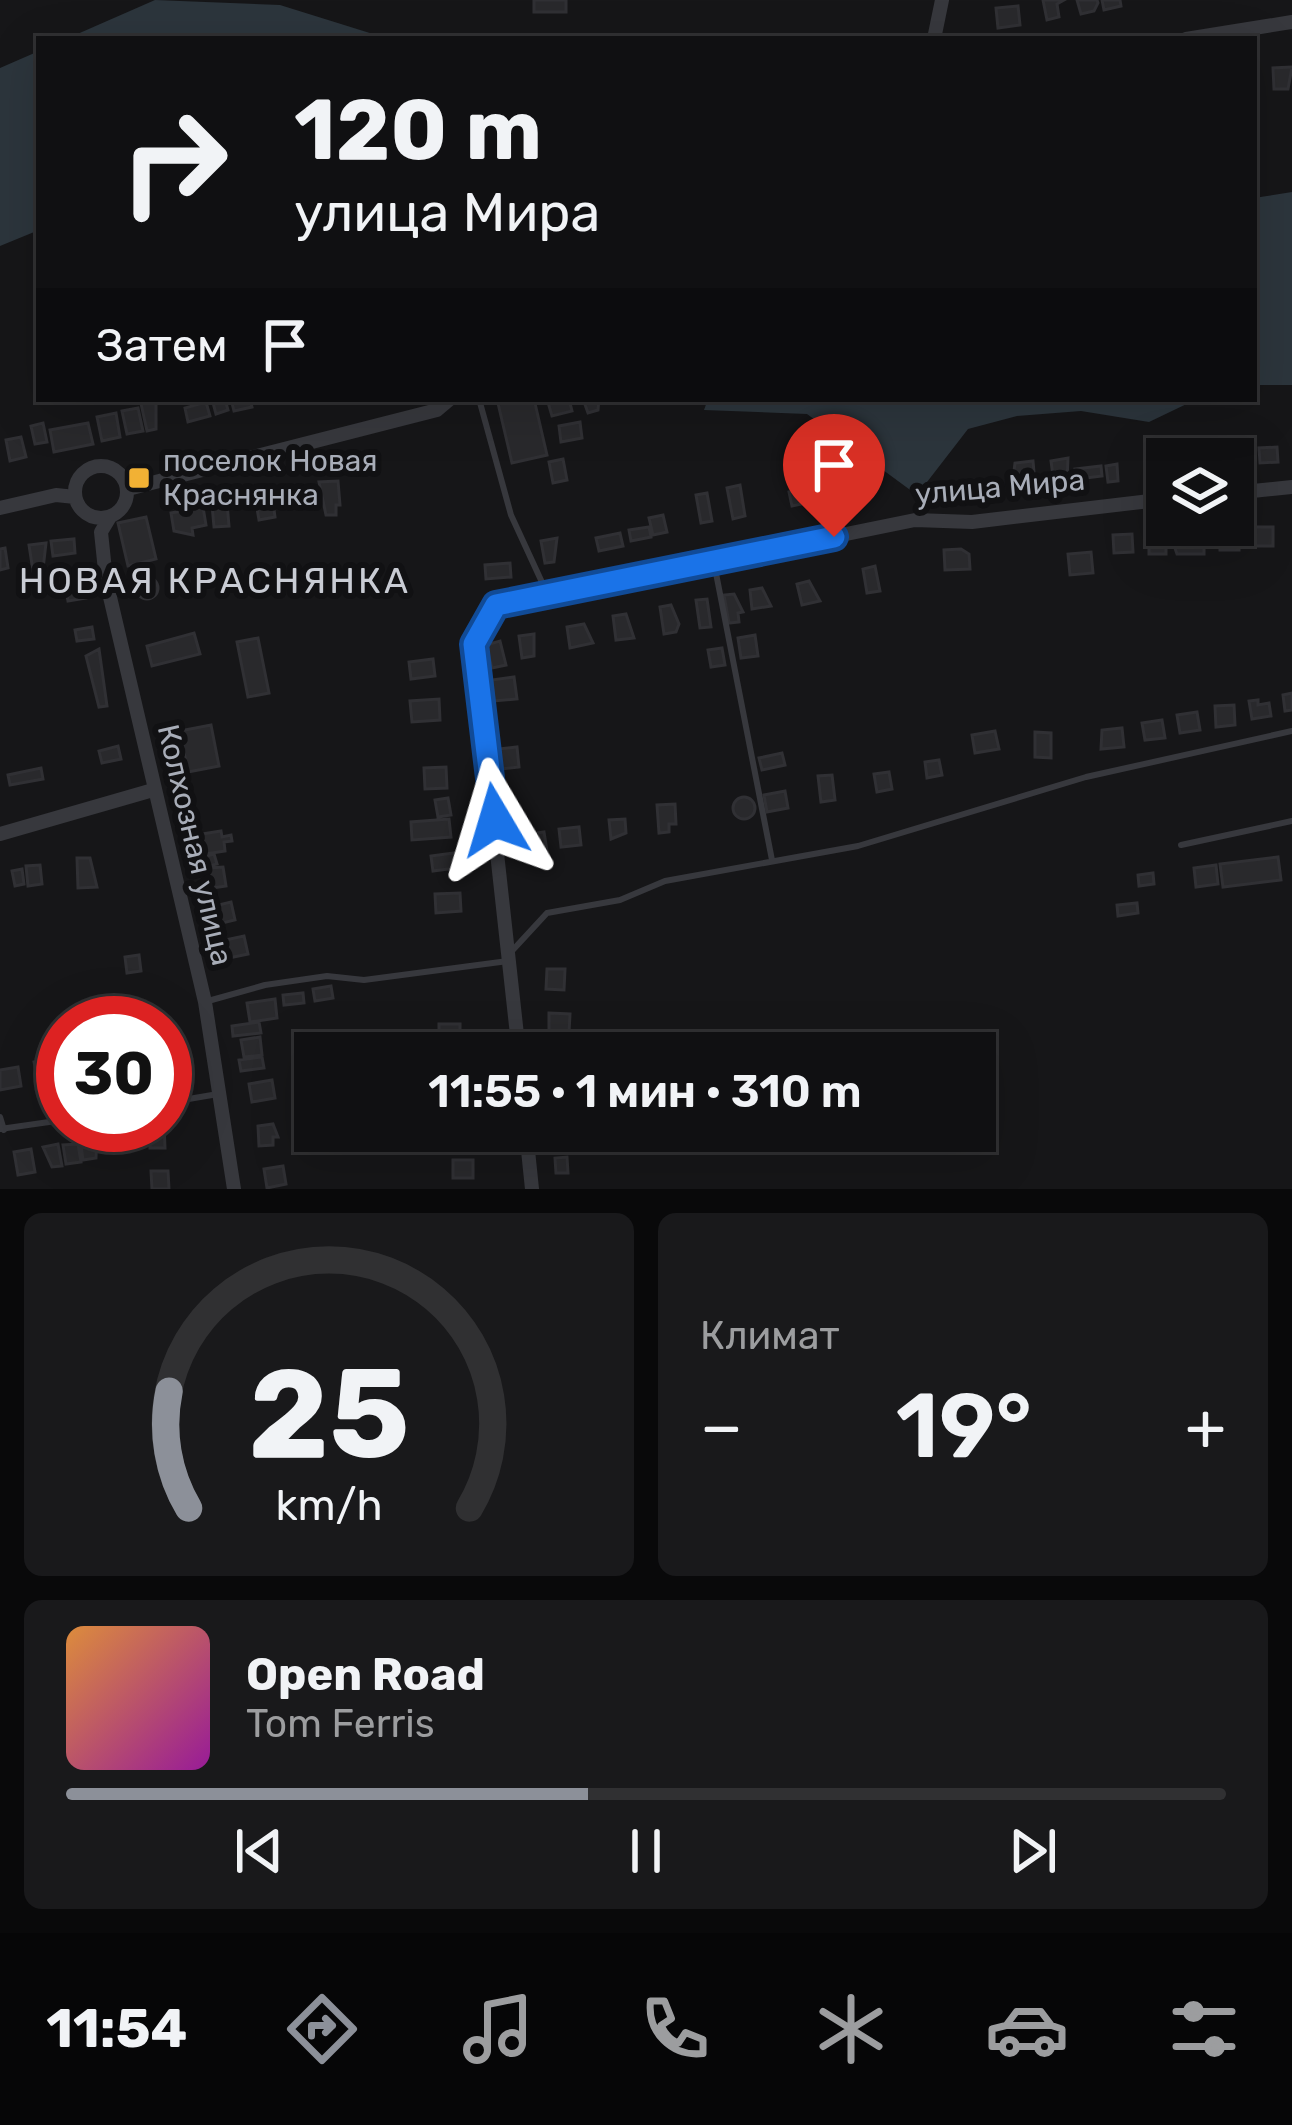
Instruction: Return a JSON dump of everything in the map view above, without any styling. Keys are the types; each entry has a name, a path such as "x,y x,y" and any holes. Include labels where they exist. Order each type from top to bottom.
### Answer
{"street":[{"path":"935,36 941,0"},
{"path":"1205,36 1292,22"},
{"path":"128,489 437,410 446,402"},
{"path":"0,508 56,495 75,497 92,517 110,517 124,506 128,489 114,468 96,466 80,475 75,497"},
{"path":"1254,491 1292,487"},
{"name":"улица Мира","path":"511,956 474,644 496,605 915,520 972,522 1146,501"},
{"name":"Колхозная улица","path":"110,517 101,532 106,580 205,1002 234,1189"},
{"path":"0,834 153,790"},
{"path":"511,956 518,1032"},
{"path":"528,1152 532,1189"}],"lane":[{"path":"480,402 511,515 548,594"},
{"path":"713,561 772,860"},
{"path":"205,1002 265,985 326,976 364,980 511,956 547,913 620,901 665,880 858,846 1086,777 1292,731"},
{"path":"1181,845 1292,821"},
{"path":"192,1099 222,1094"},
{"path":"0,1117 2,1130 36,1124"}],"shaded area":[{"path":"155,0 280,5 379,36 73,36"},
{"path":"36,52 36,231 0,246 0,68"},
{"path":"1292,192 1292,385 1257,385 1257,198"},
{"path":"707,402 1191,402 1149,422 1081,411 1017,416 968,429 917,495 807,414 704,410"}],"building":[{"path":"534,0 566,0 566,12 534,12"},
{"path":"1043,0 1064,0 1057,4 1059,17 1047,20"},
{"path":"1077,0 1098,3 1094,11 1081,14"},
{"path":"1102,0 1120,0 1121,6 1104,10"},
{"path":"1018,6 1020,25 998,28 996,8"},
{"path":"1292,67 1288,89 1274,89 1273,68"},
{"path":"141,402 156,402 156,429 147,431"},
{"path":"206,402 210,416 188,422 185,408"},
{"path":"213,402 226,402 228,410 216,414"},
{"path":"232,402 251,402 252,407 234,411"},
{"path":"498,402 535,402 547,455 512,463"},
{"path":"548,402 570,402 572,411 552,416"},
{"path":"584,402 599,402 598,410 588,413"},
{"path":"138,408 143,431 127,434 122,411"},
{"path":"116,413 120,437 102,441 97,417"},
{"path":"580,422 582,438 561,442 559,426"},
{"path":"43,423 47,442 35,444 31,426"},
{"path":"88,423 93,444 54,452 50,430"},
{"path":"21,437 26,457 10,461 6,440"},
{"path":"1277,447 1278,462 1260,463 1259,448"},
{"path":"1068,458 1067,481 1054,483 1051,461"},
{"path":"563,459 567,480 553,483 549,462"},
{"path":"1033,461 1035,484 1012,487 1015,463"},
{"path":"1117,464 1118,481 1108,482 1106,466"},
{"path":"1101,466 1102,476 1077,479 1075,469"},
{"path":"852,470 853,480 844,481 846,496 833,497 831,472"},
{"path":"338,481 340,505 336,505 336,515 326,515 319,482"},
{"path":"740,485 745,516 733,519 727,488"},
{"path":"798,490 801,504 792,506 789,492"},
{"path":"707,493 712,521 701,523 696,495"},
{"path":"272,495 275,517 259,520 255,497"},
{"path":"227,503 229,526 214,527 212,505"},
{"path":"203,507 206,525 192,528 193,535 174,531 171,513"},
{"path":"663,515 667,532 653,535 649,518"},
{"path":"146,517 156,559 128,566 118,523"},
{"path":"649,527 651,537 631,541 629,530"},
{"path":"1255,527 1273,527 1273,546 1255,546"},
{"path":"620,533 623,546 599,551 596,538"},
{"path":"1132,534 1133,552 1114,553 1113,535"},
{"path":"557,538 554,562 545,563 541,541"},
{"path":"74,539 75,553 53,556 51,541"},
{"path":"46,543 43,569 33,571 29,545"},
{"path":"1149,546 1166,546 1166,554 1149,554"},
{"path":"1174,546 1204,546 1204,554 1177,554"},
{"path":"5,548 8,568 0,570 0,549"},
{"path":"961,549 969,554 970,569 945,570 944,550"},
{"path":"1091,552 1093,573 1070,575 1068,554"},
{"path":"510,563 511,577 486,579 485,565"},
{"path":"875,566 880,591 867,593 863,569"},
{"path":"147,577 158,588 147,599 136,588"},
{"path":"809,581 820,601 802,605 797,584"},
{"path":"85,587 86,598 68,601 66,590"},
{"path":"762,588 771,606 752,609 750,590"},
{"path":"734,594 743,612 738,613 739,622 729,623 724,595"},
{"path":"707,599 711,627 700,628 696,600"},
{"path":"671,605 679,624 676,632 664,634 660,607"},
{"path":"626,614 634,638 616,640 613,616"},
{"path":"584,624 593,643 570,648 567,627"},
{"path":"92,627 94,639 77,641 75,630"},
{"path":"194,633 200,654 152,666 147,646"},
{"path":"534,634 534,656 522,658 519,636"},
{"path":"755,635 758,656 741,658 738,638"},
{"path":"258,638 269,693 248,697 237,642"},
{"path":"500,641 506,665 492,668 486,645"},
{"path":"722,648 725,665 711,667 708,650"},
{"path":"99,649 107,706 99,707 86,656"},
{"path":"433,659 435,676 411,679 409,662"},
{"path":"514,677 517,699 494,701 492,680"},
{"path":"1292,693 1292,710 1285,711 1283,695"},
{"path":"439,699 440,720 412,722 410,701"},
{"path":"1258,700 1258,705 1269,703 1271,716 1252,719 1249,701"},
{"path":"1234,705 1235,725 1216,727 1215,706"},
{"path":"1197,712 1200,730 1180,733 1177,715"},
{"path":"1162,720 1165,738 1145,740 1142,723"},
{"path":"211,725 219,766 188,772 180,731"},
{"path":"1122,728 1124,747 1101,749 1102,730"},
{"path":"995,731 999,749 975,753 972,735"},
{"path":"1035,732 1051,733 1051,758 1035,757"},
{"path":"118,746 121,759 102,763 99,751"},
{"path":"517,747 519,767 500,769 498,749"},
{"path":"782,753 785,765 762,770 759,758"},
{"path":"939,760 942,775 927,778 925,762"},
{"path":"446,767 447,788 425,789 424,768"},
{"path":"41,768 43,779 10,785 8,775"},
{"path":"889,772 892,789 877,792 874,774"},
{"path":"832,775 835,800 821,802 818,776"},
{"path":"785,791 788,808 767,812 764,795"},
{"path":"744,797 755,808 744,819 733,808"},
{"path":"448,798 451,815 438,817 435,800"},
{"path":"675,804 676,824 669,824 669,832 659,833 657,805"},
{"path":"449,819 451,837 412,840 411,822"},
{"path":"625,819 626,833 611,839 609,820"},
{"path":"579,827 581,845 561,847 559,829"},
{"path":"221,831 222,837 231,835 232,841 224,842 225,851 205,854 202,834"},
{"path":"544,832 547,851 526,854 523,835"},
{"path":"454,853 456,868 433,871 431,856"},
{"path":"214,854 217,864 201,868 199,858"},
{"path":"1278,857 1281,880 1223,887 1220,864"},
{"path":"77,858 90,858 97,887 78,888"},
{"path":"40,865 42,884 28,886 26,866"},
{"path":"1216,865 1218,884 1196,887 1194,868"},
{"path":"223,867 226,886 212,888 209,868"},
{"path":"22,869 24,884 15,886 12,871"},
{"path":"1153,873 1154,884 1139,886 1138,875"},
{"path":"460,893 461,911 436,913 435,894"},
{"path":"231,902 235,920 218,924 214,906"},
{"path":"1137,903 1138,913 1118,916 1117,905"},
{"path":"244,936 248,954 224,959 221,941"},
{"path":"139,955 141,971 127,973 125,957"},
{"path":"547,969 565,969 564,990 546,989"},
{"path":"331,986 333,998 315,1001 313,989"},
{"path":"303,993 304,1003 284,1005 283,995"},
{"path":"275,999 277,1018 250,1022 247,1003"},
{"path":"549,1013 570,1014 569,1032 549,1032"},
{"path":"259,1022 261,1033 233,1036 232,1026"},
{"path":"439,1024 460,1024 460,1032 439,1032"},
{"path":"260,1037 262,1055 244,1057 241,1040"},
{"path":"262,1057 264,1068 241,1071 239,1060"},
{"path":"18,1067 21,1086 0,1090 0,1070"},
{"path":"272,1080 275,1098 252,1102 249,1084"},
{"path":"273,1124 278,1137 273,1137 273,1145 259,1146 258,1126"},
{"path":"31,1149 35,1172 18,1175 14,1152"},
{"path":"45,1152 59,1152 62,1166 52,1167"},
{"path":"64,1152 79,1152 81,1162 66,1164"},
{"path":"82,1152 96,1152 96,1158 83,1160"},
{"path":"567,1157 568,1173 556,1173 555,1158"},
{"path":"453,1160 473,1160 473,1178 453,1178"},
{"path":"283,1166 286,1184 267,1188 264,1169"},
{"path":"151,1171 168,1171 169,1189 152,1189"}],"place":[{"name":"поселок Новая Краснянка","path":"139,478"}],"district":[{"name":"НОВАЯ КРАСНЯНКА","path":"215,580"}],"route":[{"path":"495,820 474,644 496,605 834,537"}]}
